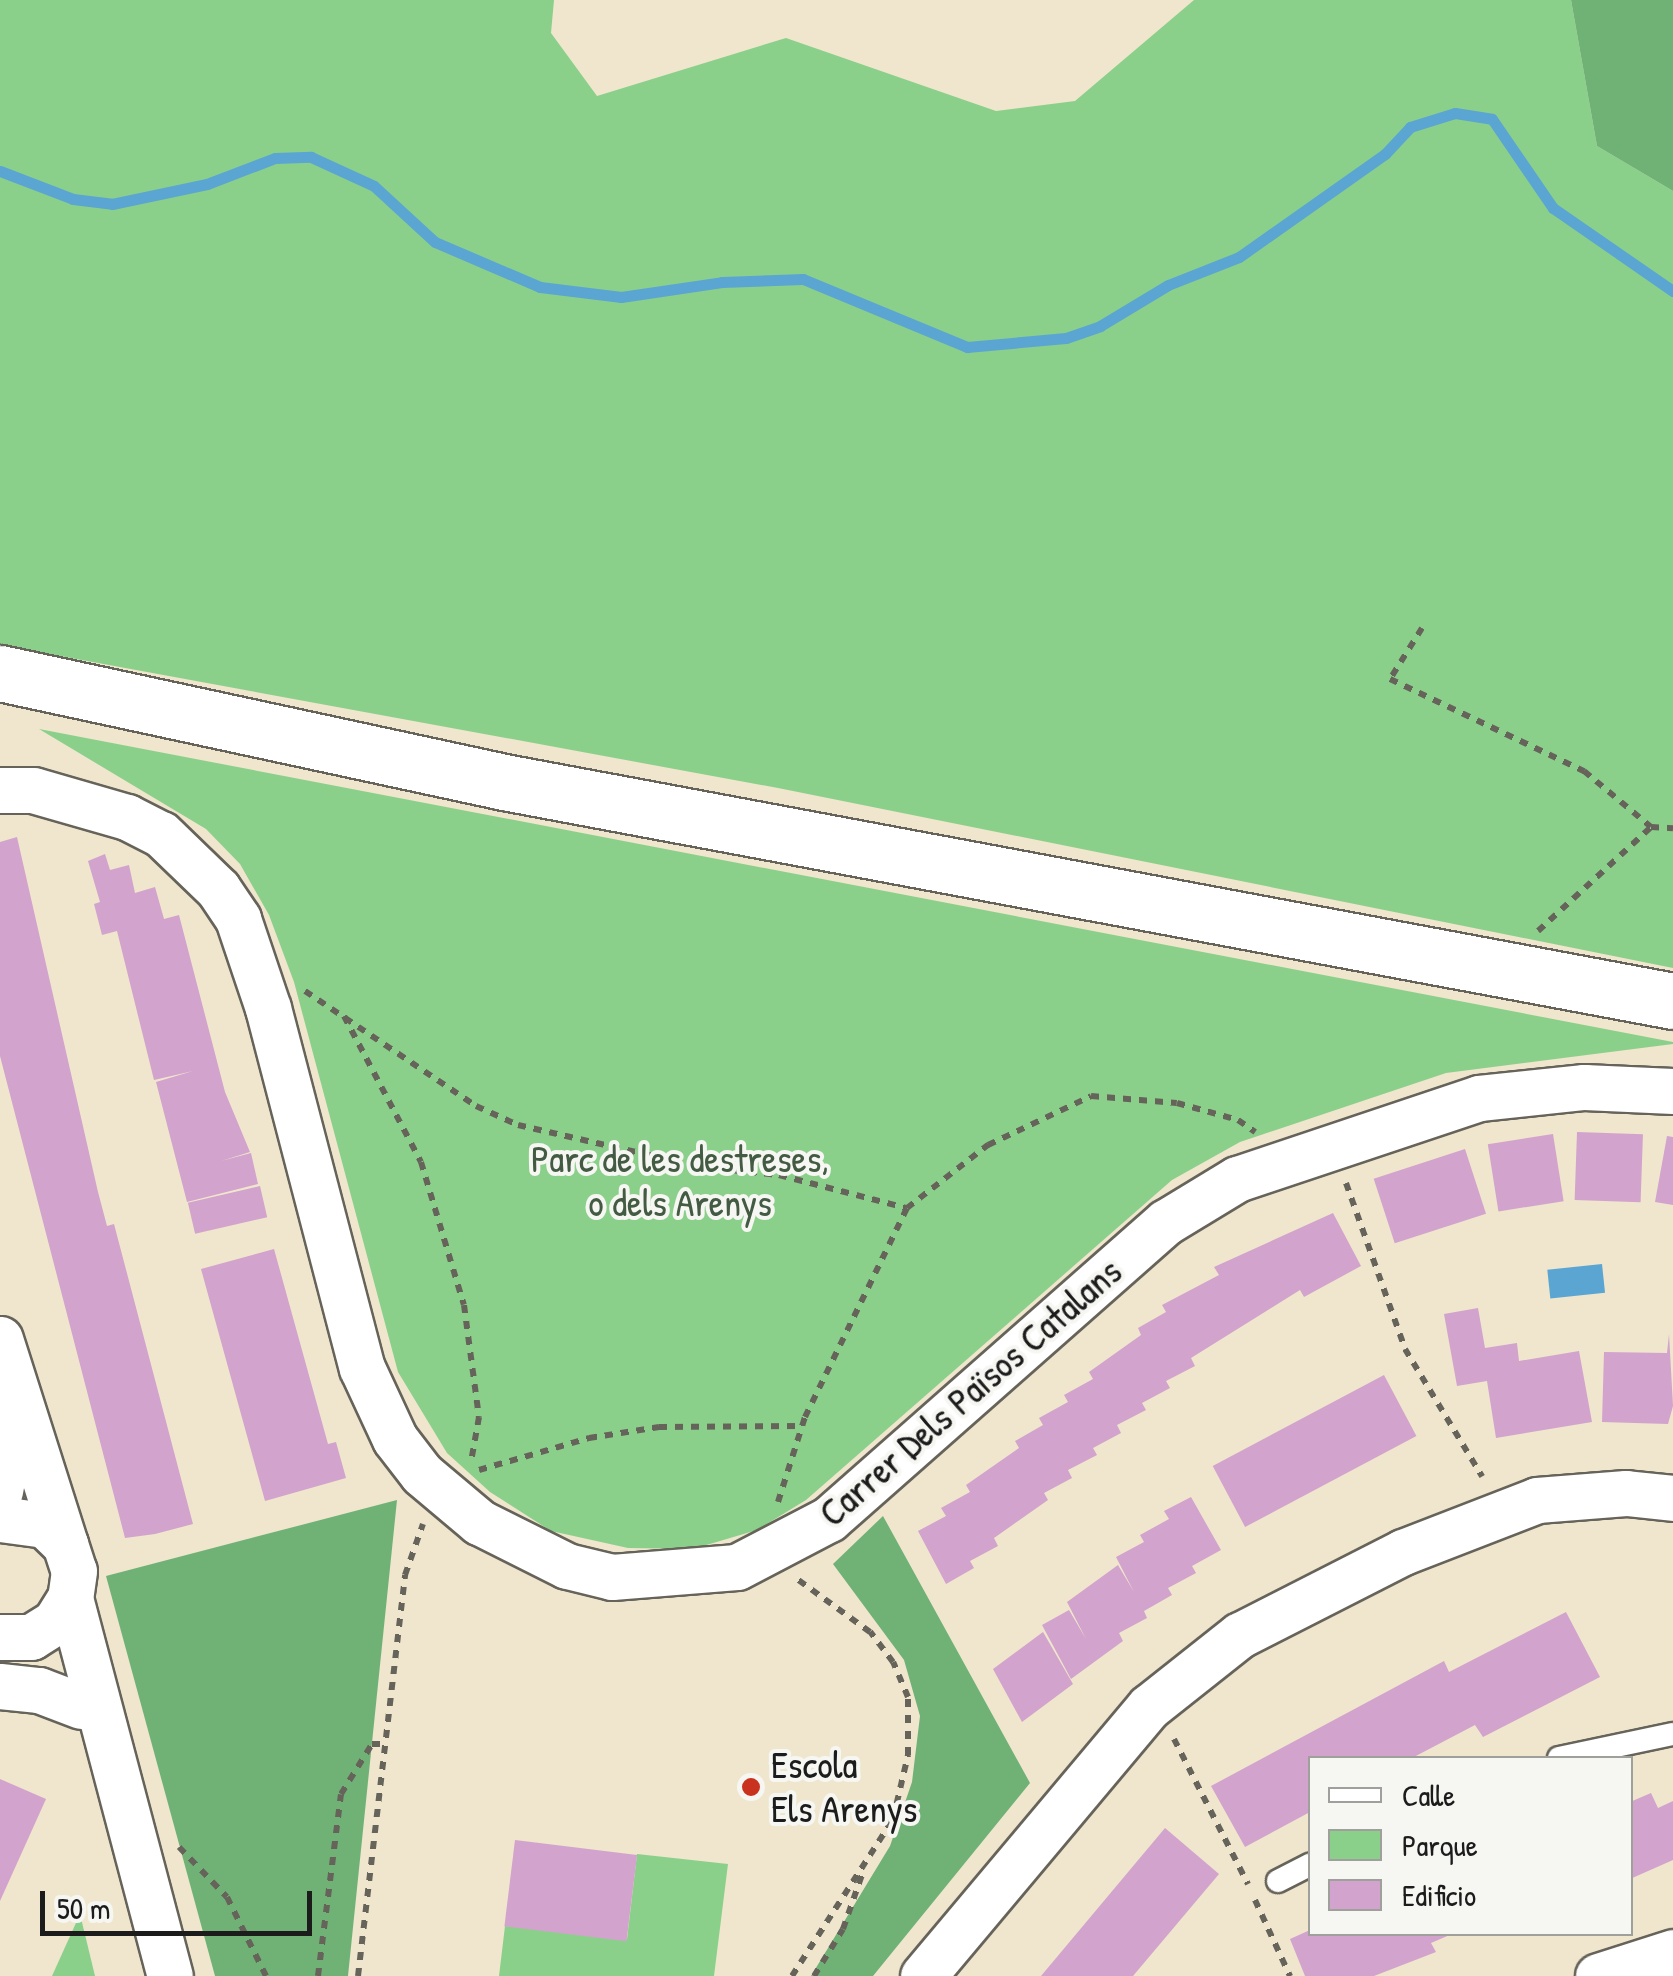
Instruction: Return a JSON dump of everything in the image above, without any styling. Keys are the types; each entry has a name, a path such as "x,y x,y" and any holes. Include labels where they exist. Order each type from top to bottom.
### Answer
{"street":[{"path":"0,672 504,782 1673,1002"},
{"name":"Carrer Dels Països Catalans","path":"0,790 33,790 127,817 161,834 218,889 238,919 268,1008 356,1350 394,1438 422,1474 479,1522 567,1566 612,1577 737,1566 829,1519 1166,1222 1237,1179 1479,1098 1584,1087 1673,1091"},
{"path":"0,1339 16,1402 74,1570 70,1598 170,1976"},
{"path":"0,1490 16,1402"},
{"path":"923,1976 1149,1707 1240,1635 1492,1514 1586,1493 1673,1498"},
{"path":"0,1519 18,1516 45,1525 65,1544"},
{"path":"70,1598 55,1622 11,1640 81,1706 116,1782"},
{"path":"0,1686 39,1690 81,1706"},
{"path":"1598,1976 1673,1952"}],"lane":[{"path":"1568,1756 1673,1734"},
{"path":"1278,1880 1308,1866"}],"path":[{"path":"1422,628 1390,680 1584,770 1650,827 1673,828"},
{"path":"1516,972 1544,920 1650,827"},
{"path":"301,988 476,1106 518,1125 702,1166 779,1175 907,1208"},
{"path":"342,1013 421,1162 464,1305 479,1417 468,1473 589,1438 659,1428 802,1426"},
{"path":"773,1520 802,1426 907,1208 988,1145 1091,1096 1176,1104 1238,1120 1264,1140"},
{"path":"1341,1171 1405,1350 1482,1476"},
{"path":"358,1976 405,1576 427,1514"},
{"path":"788,1572 870,1632 908,1697 908,1755 893,1819 792,1976"},
{"path":"1168,1730 1193,1767 1290,1976"},
{"path":"318,1976 342,1794 372,1744 384,1744"},
{"path":"172,1838 227,1897 266,1976"},
{"path":"814,1976 843,1929 866,1862"}],"green space":[{"path":"0,0 554,0 551,33 597,96 786,38 996,111 1075,101 1194,0 1571,0 1597,146 1673,191 1673,968 778,788 0,645"},
{"path":"1571,0 1673,0 1673,191 1597,146"},
{"name":"Parc de les destreses, o dels Arenys","path":"39,729 1673,1044 1446,1073 1240,1142 1172,1180 806,1500 757,1530 693,1549 628,1548 551,1531 490,1492 447,1453 398,1372 294,982 269,915 240,864 206,829"},
{"path":"397,1500 348,1976 215,1976 106,1576"},
{"path":"883,1516 1030,1783 873,1976 811,1976 890,1846 912,1782 920,1716 904,1660 833,1564"},
{"path":"637,1854 728,1864 714,1976 499,1976 505,1926 627,1939"},
{"path":"80,1914 95,1976 52,1976"}],"water":[{"path":"1602,1264 1605,1293 1550,1299 1547,1270"}],"building":[{"path":"17,837 98,1192 107,1226 114,1224 193,1524 155,1534 125,1538 0,1056 0,842"},
{"path":"105,854 110,870 129,865 135,893 155,887 164,919 179,915 225,1092 250,1152 221,1161 251,1153 258,1184 187,1202 156,1082 193,1071 154,1080 117,931 102,935 94,904 100,902 88,861"},
{"path":"1577,1132 1643,1134 1641,1202 1575,1200"},
{"path":"1553,1134 1564,1201 1498,1211 1488,1144"},
{"path":"1667,1136 1673,1137 1673,1205 1655,1202"},
{"path":"1465,1149 1486,1214 1395,1243 1374,1179"},
{"path":"260,1186 267,1217 195,1234 188,1203"},
{"path":"1333,1213 1361,1266 1304,1297 1300,1290 1191,1358 1195,1366 1166,1381 1170,1388 1142,1403 1146,1410 1117,1425 1121,1433 1093,1448 1097,1455 1068,1470 1072,1478 1044,1493 1048,1500 994,1538 998,1546 970,1561 974,1568 946,1584 918,1531 946,1516 941,1508 970,1492 966,1485 1019,1448 1015,1441 1043,1425 1039,1418 1068,1402 1064,1395 1093,1379 1089,1372 1141,1335 1138,1328 1166,1312 1162,1305 1219,1275 1214,1267"},
{"path":"274,1249 328,1444 336,1442 346,1478 265,1501 201,1269"},
{"path":"1478,1308 1485,1348 1517,1343 1519,1361 1579,1351 1592,1422 1496,1438 1487,1381 1457,1386 1444,1314"},
{"path":"1669,1334 1673,1406 1668,1424 1602,1422 1604,1352 1667,1353"},
{"path":"1384,1375 1416,1436 1245,1527 1213,1466"},
{"path":"1191,1497 1221,1550 1192,1566 1196,1573 1168,1588 1172,1595 1144,1611 1147,1618 1119,1633 1123,1641 1071,1679 1042,1625 1069,1610 1086,1639 1067,1602 1118,1565 1134,1592 1116,1557 1144,1542 1140,1535 1169,1519 1164,1511"},
{"path":"1566,1612 1600,1677 1483,1737 1475,1725 1416,1756 1308,1756 1308,1813 1245,1847 1211,1786 1444,1661 1449,1672"},
{"path":"1043,1632 1073,1684 1022,1722 993,1669"},
{"path":"0,1779 46,1799 0,1901"},
{"path":"1651,1793 1658,1808 1673,1801 1673,1860 1633,1878 1633,1801"},
{"path":"1165,1828 1219,1874 1133,1976 1041,1976"},
{"path":"515,1840 637,1855 626,1941 504,1926"},
{"path":"1308,1931 1308,1936 1447,1936 1431,1943 1436,1952 1374,1976 1305,1976 1290,1939"}],"waterway":[{"path":"0,171 73,199 112,204 207,184 275,158 311,157 374,186 435,242 540,287 621,297 722,282 803,279 967,347 1066,338 1100,326 1168,285 1239,257 1385,154 1410,127 1455,113 1492,119 1553,208 1673,291"}],"place":[{"name":"Escola Els Arenys","path":"751,1787"}]}
